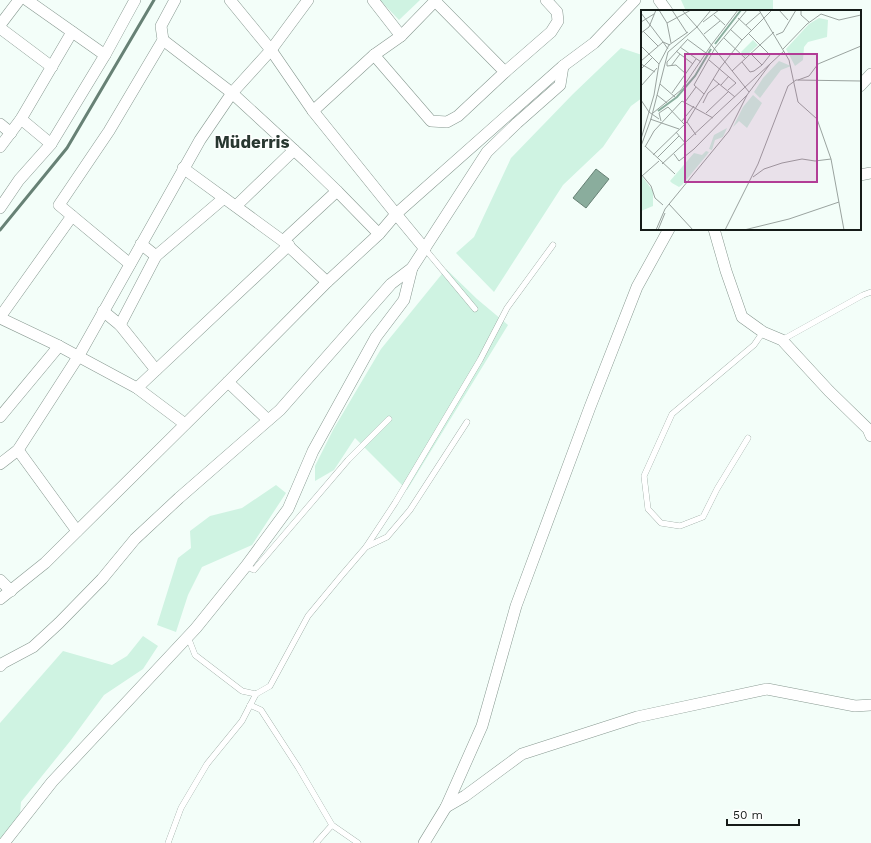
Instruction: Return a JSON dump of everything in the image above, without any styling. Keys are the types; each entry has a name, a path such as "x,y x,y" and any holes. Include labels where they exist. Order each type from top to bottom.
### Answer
{"street":[{"path":"19,0 0,26 52,67"},
{"path":"27,0 105,55"},
{"path":"0,208 19,180 51,144 105,55 135,0"},
{"path":"130,264 59,205 109,131 163,40 161,26 175,0"},
{"path":"230,0 271,50 313,111 425,249"},
{"path":"0,464 18,450 78,357 200,140 232,93 271,50 308,0"},
{"path":"373,0 401,36"},
{"path":"313,111 374,55 401,36 435,0 505,72"},
{"path":"374,55 431,121 447,122 458,116 551,32 558,21 557,12 546,0"},
{"path":"0,599 45,563 327,282 379,234 396,214 563,66 594,43 635,0"},
{"path":"659,0 666,10"},
{"path":"0,147 21,119 72,32"},
{"path":"163,40 232,93 337,191 379,234"},
{"path":"0,666 33,647 60,623 102,579 135,539 179,498 280,410 391,284 412,268 487,152 560,85 563,66"},
{"path":"861,85 871,74"},
{"path":"21,119 51,144"},
{"path":"0,124 11,132"},
{"path":"236,206 294,150"},
{"path":"183,168 286,243 327,282"},
{"path":"861,175 871,174"},
{"path":"137,388 286,243 337,191"},
{"path":"120,326 156,256 224,198"},
{"path":"72,216 0,318 59,346 137,388 184,424"},
{"path":"424,843 446,807 482,726 516,606 590,407 637,287 668,230"},
{"path":"714,230 726,271 742,317 763,332 782,340 829,391 868,429 871,436"},
{"path":"141,244 156,256"},
{"path":"4,843 52,782 188,637 246,566 288,509 313,451 376,337 404,300 412,268"},
{"path":"103,311 120,326 156,370"},
{"path":"0,417 59,346"},
{"path":"228,382 268,420"},
{"path":"18,450 77,531"},
{"path":"0,580 11,591"},
{"path":"446,807 465,796 522,754 637,717 766,689 855,706 871,705"}],"lane":[{"path":"168,843 181,808 207,764 242,721 256,694 270,686 308,616 366,547 395,503 480,360 507,308 553,245"},
{"path":"425,249 475,309"},
{"path":"782,340 871,292"},
{"path":"748,438 717,489 703,517 680,526 661,523 648,509 644,476 672,414 754,346 763,332"},
{"path":"246,566 254,570 348,460 389,419"},
{"path":"366,547 387,537 410,510 467,422"},
{"path":"188,637 195,655 242,692 256,694"},
{"path":"250,705 261,710 298,767 332,825 358,843"},
{"path":"316,843 332,825"}],"shaded area":[{"path":"380,0 420,0 399,20"},
{"path":"681,0 773,0 773,10 686,10"},
{"path":"621,48 641,55 641,99 631,106 603,147 563,185 494,292 456,253 474,237 511,158 573,94"},
{"path":"596,169 609,179 586,208 573,198"},
{"path":"446,269 477,299 508,325 407,490 355,438 334,470 315,481 315,466 333,430 381,349"},
{"path":"276,485 286,493 252,545 202,567 188,595 176,632 157,625 178,558 191,548 190,531 210,516 242,508"},
{"path":"143,636 158,646 143,669 104,695 71,740 21,802 20,816 0,840 0,723 63,651 112,665 127,656"}],"waterway":[{"path":"0,230 67,148 154,0"}],"district":[{"name":"Müderris","path":"252,142"}]}
